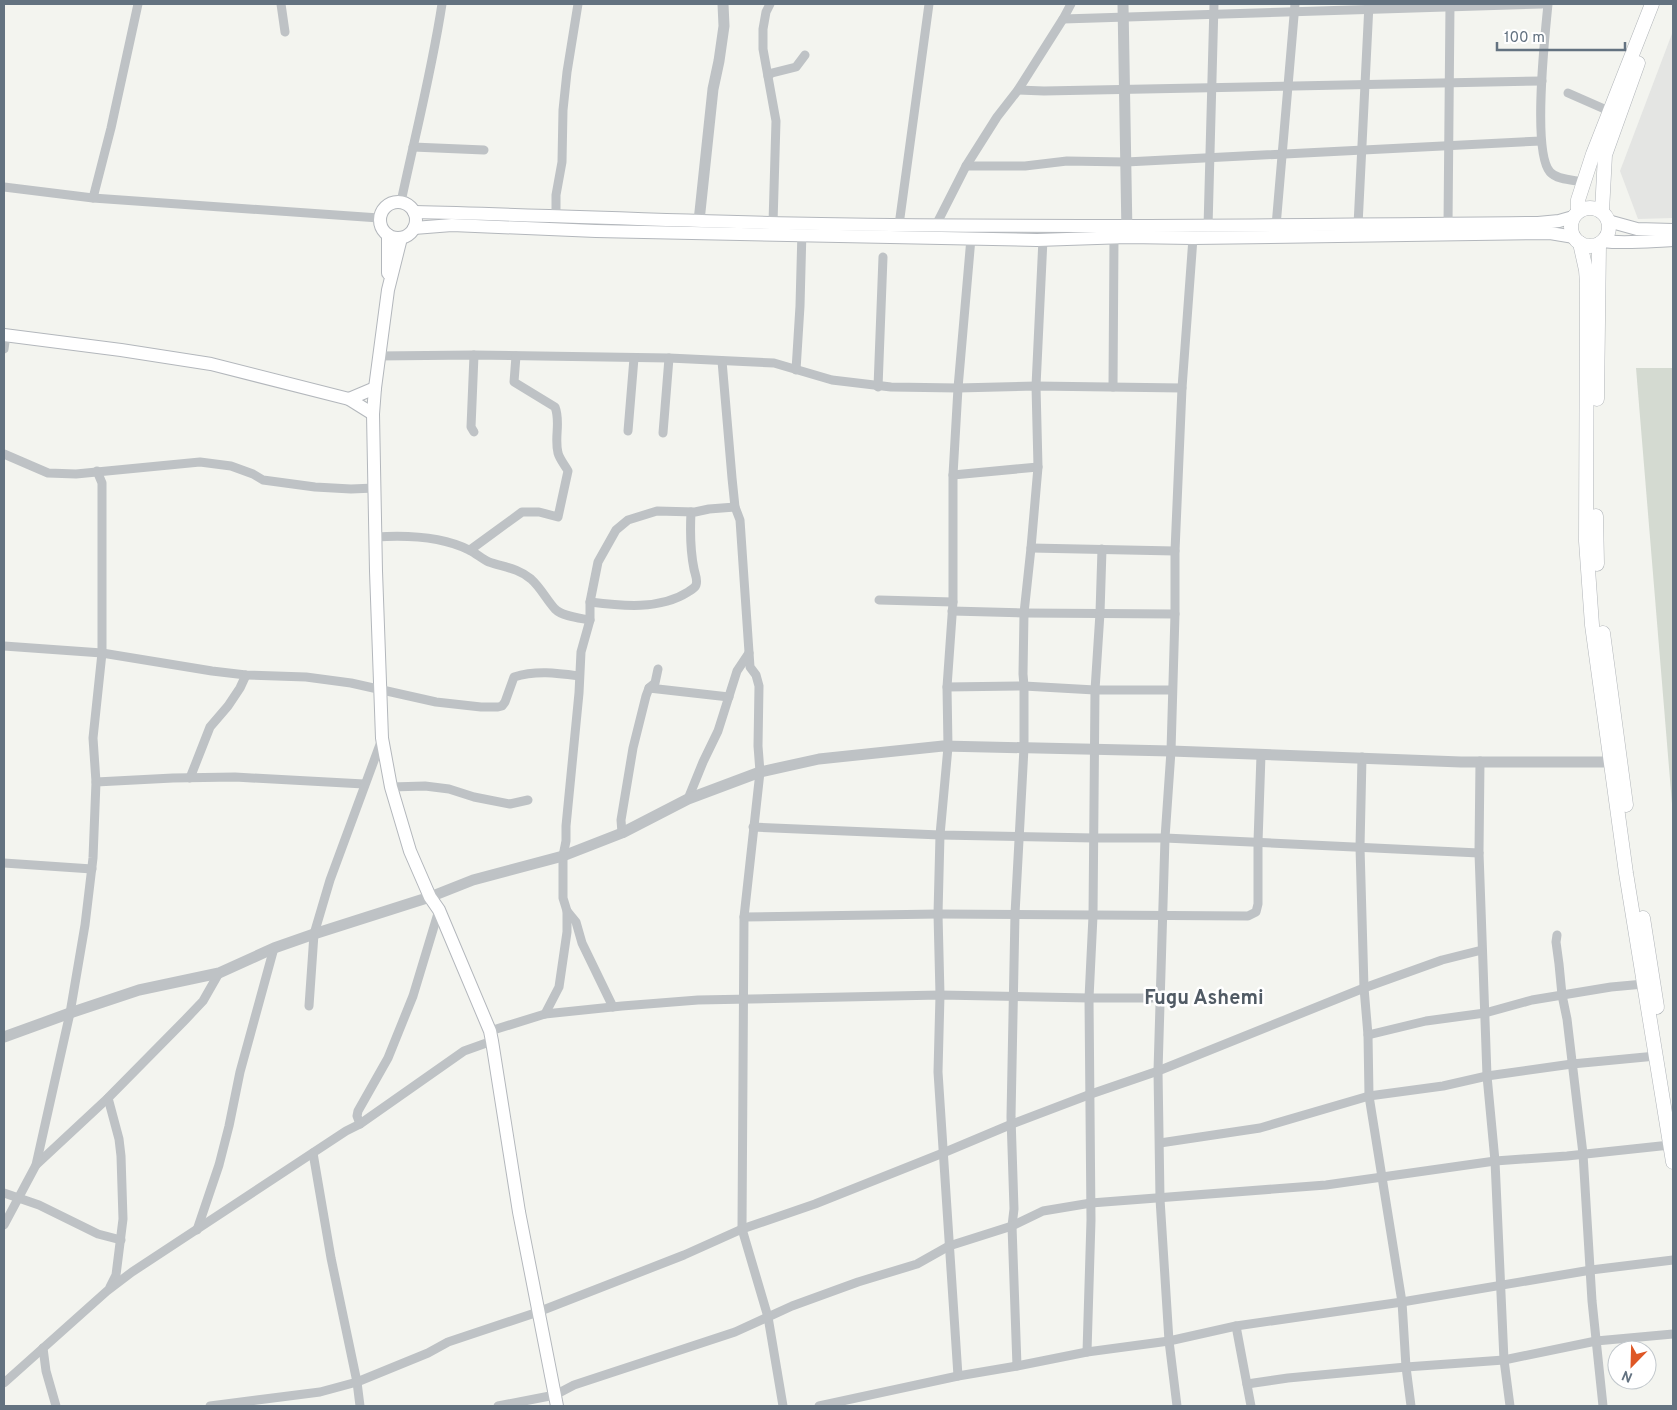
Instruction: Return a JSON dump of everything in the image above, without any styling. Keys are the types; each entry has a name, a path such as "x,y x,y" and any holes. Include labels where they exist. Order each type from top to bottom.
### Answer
{"main road":[{"path":"1652,4 1609,111 1583,182 1576,214 1570,224 1571,231 1577,240 1587,277 1596,434 1597,581 1630,844 1673,1104"},
{"path":"1662,4 1604,155 1605,216 1609,228 1607,235 1601,243 1592,365 1586,541 1592,624 1610,762 1673,1162"},
{"path":"391,202 407,204 414,212 416,217 414,228 411,233 401,238 392,238 381,228 380,213 391,202"},
{"path":"414,212 773,223 802,230 971,238 1044,239 1208,226 1538,223 1559,221 1590,207 1605,216 1637,229 1673,230"},
{"path":"414,228 467,225 596,231 802,230 936,225 1193,238 1550,233 1577,240 1587,246 1601,243 1673,240"},
{"path":"388,235 388,290"},
{"path":"401,238 388,290 378,356 373,414 382,738 391,787 410,851 430,897 439,910 491,1036 519,1212 556,1401"},
{"path":"5,335 210,364 349,400 373,414"},
{"path":"349,400 375,388"}],"street":[{"path":"93,198 111,128 138,4"},
{"path":"281,4 285,32"},
{"path":"402,202 436,46 442,4"},
{"path":"556,217 556,195 562,162 563,110 578,4"},
{"path":"699,221 713,89 724,26 723,4"},
{"path":"770,4 766,12 763,29 763,50 776,121 773,223"},
{"path":"899,225 929,4"},
{"path":"936,225 966,166 997,117 1018,90 1071,4"},
{"path":"1112,387 1126,162 1123,4"},
{"path":"1208,226 1214,4"},
{"path":"1063,19 1214,14 1294,8 1542,4"},
{"path":"1548,4 1542,81 1541,141 1549,170 1554,175 1583,182"},
{"path":"1448,224 1450,5"},
{"path":"1358,225 1369,6"},
{"path":"1276,226 1294,8"},
{"path":"768,76 772,73 796,67 805,55"},
{"path":"1018,90 1542,81"},
{"path":"1568,93 1609,111"},
{"path":"966,166 1025,166 1067,161 1126,162 1541,141"},
{"path":"413,147 484,150"},
{"path":"4,186 93,198 379,218"},
{"path":"796,370 802,230"},
{"path":"958,1376 938,1072 940,994 938,914 940,836 948,747 947,687 953,602 953,475 958,388 971,238"},
{"path":"1177,1406 1169,1341 1160,1199 1158,1071 1165,838 1171,751 1175,551 1182,388 1193,238"},
{"path":"1017,1366 1012,1226 1014,1209 1012,1124 1015,914 1024,748 1024,613 1038,467 1036,386 1044,239"},
{"path":"878,386 883,257"},
{"path":"4,349 5,335"},
{"path":"378,356 474,355 669,358 774,363 832,380 878,386 1182,388"},
{"path":"474,355 471,422 474,432"},
{"path":"470,550 522,512 539,512 558,517 568,471 558,453 556,440 557,414 555,407 514,382 516,356"},
{"path":"628,431 634,358"},
{"path":"663,433 669,358"},
{"path":"722,361 735,506 740,520 750,667 756,675 759,686 758,746 760,772 744,917 745,999 742,1230 768,1317 783,1406"},
{"path":"4,454 48,472 76,474 200,462 231,466 263,480 315,487 375,488"},
{"path":"953,475 1038,467"},
{"path":"4,1225 36,1165 70,1012 86,925 92,869 96,782 94,738 102,653 102,483 98,471"},
{"path":"545,1014 559,987 567,932 567,911 563,898 563,856 566,841 581,652 590,620 590,602 598,562 616,530 628,520 657,511 691,512 735,506"},
{"path":"590,602 634,606 652,604 680,598 695,587 696,578 690,549 691,512"},
{"path":"376,537 399,536 446,541 470,550 488,561 514,569 530,578 555,610 563,614 590,620"},
{"path":"1031,548 1175,551"},
{"path":"1087,1352 1091,1203 1089,998 1094,838 1095,690 1102,549"},
{"path":"879,600 953,602"},
{"path":"952,611 1175,614"},
{"path":"4,646 102,653 135,660 246,675 306,677 351,683 460,706 498,707 505,702 514,677 534,672 579,676"},
{"path":"688,800 718,730 736,671 749,652"},
{"path":"622,833 621,820 633,748 646,696 649,688 655,683 658,669"},
{"path":"190,778 210,727 228,706 246,675"},
{"path":"947,687 1024,686 1095,690 1172,690"},
{"path":"649,688 729,697"},
{"path":"309,1006 314,934 330,880 382,738"},
{"path":"4,1037 70,1012 139,990 219,973 274,948 314,934 430,897 474,880 563,856 622,833 688,800 760,772 819,758 943,746 1480,761 1610,762"},
{"path":"744,917 938,914 1162,917 1248,916 1256,912 1258,904 1261,755"},
{"path":"1362,757 1360,847 1369,1096 1402,1302 1406,1367 1411,1406"},
{"path":"1480,761 1479,853 1487,1076 1495,1161 1504,1360 1510,1406"},
{"path":"96,782 235,777 364,784"},
{"path":"391,787 425,786 449,789 481,799 510,804 528,800"},
{"path":"753,827 940,836 1165,838 1479,853"},
{"path":"4,863 92,869"},
{"path":"360,1124 357,1116 358,1111 388,1058 413,996 439,910"},
{"path":"567,911 576,922 582,943 613,1007"},
{"path":"1557,935 1556,942 1562,995 1567,1019 1583,1154 1592,1301 1603,1406"},
{"path":"197,1230 227,1134 240,1072 274,948"},
{"path":"210,1406 278,1402 357,1382 428,1353 448,1342 538,1312 684,1255 742,1230 815,1204 1012,1124 1158,1071 1364,988 1442,960 1482,950"},
{"path":"36,1165 108,1098 203,1001 219,973"},
{"path":"1368,1035 1426,1021 1485,1013 1532,1000 1644,984"},
{"path":"4,1383 107,1291 132,1272 360,1124 464,1051 491,1036 545,1014 698,1000 940,994 1161,998"},
{"path":"1160,1143 1260,1128 1369,1096 1443,1086 1487,1076 1572,1064 1656,1056"},
{"path":"107,1291 116,1275 123,1219 121,1156 119,1140 108,1098"},
{"path":"498,1406 556,1401 574,1385 735,1332 858,1282 917,1264 949,1246 1012,1226 1043,1211 1091,1203 1326,1185 1495,1161 1670,1145"},
{"path":"313,1154 360,1406"},
{"path":"4,1193 39,1205 98,1234 121,1240"},
{"path":"819,1406 958,1376 1087,1352 1169,1341 1236,1326 1402,1302 1591,1270 1673,1260"},
{"path":"1236,1326 1251,1406"},
{"path":"1247,1384 1288,1378 1504,1360 1596,1341 1673,1334"},
{"path":"43,1348 46,1371 56,1406"}],"shaded area":[{"path":"1673,31 1673,218 1638,219 1620,171"},
{"path":"1636,368 1673,368 1673,816"}],"district":[{"name":"Fugu Ashemi","path":"1204,997"}]}
